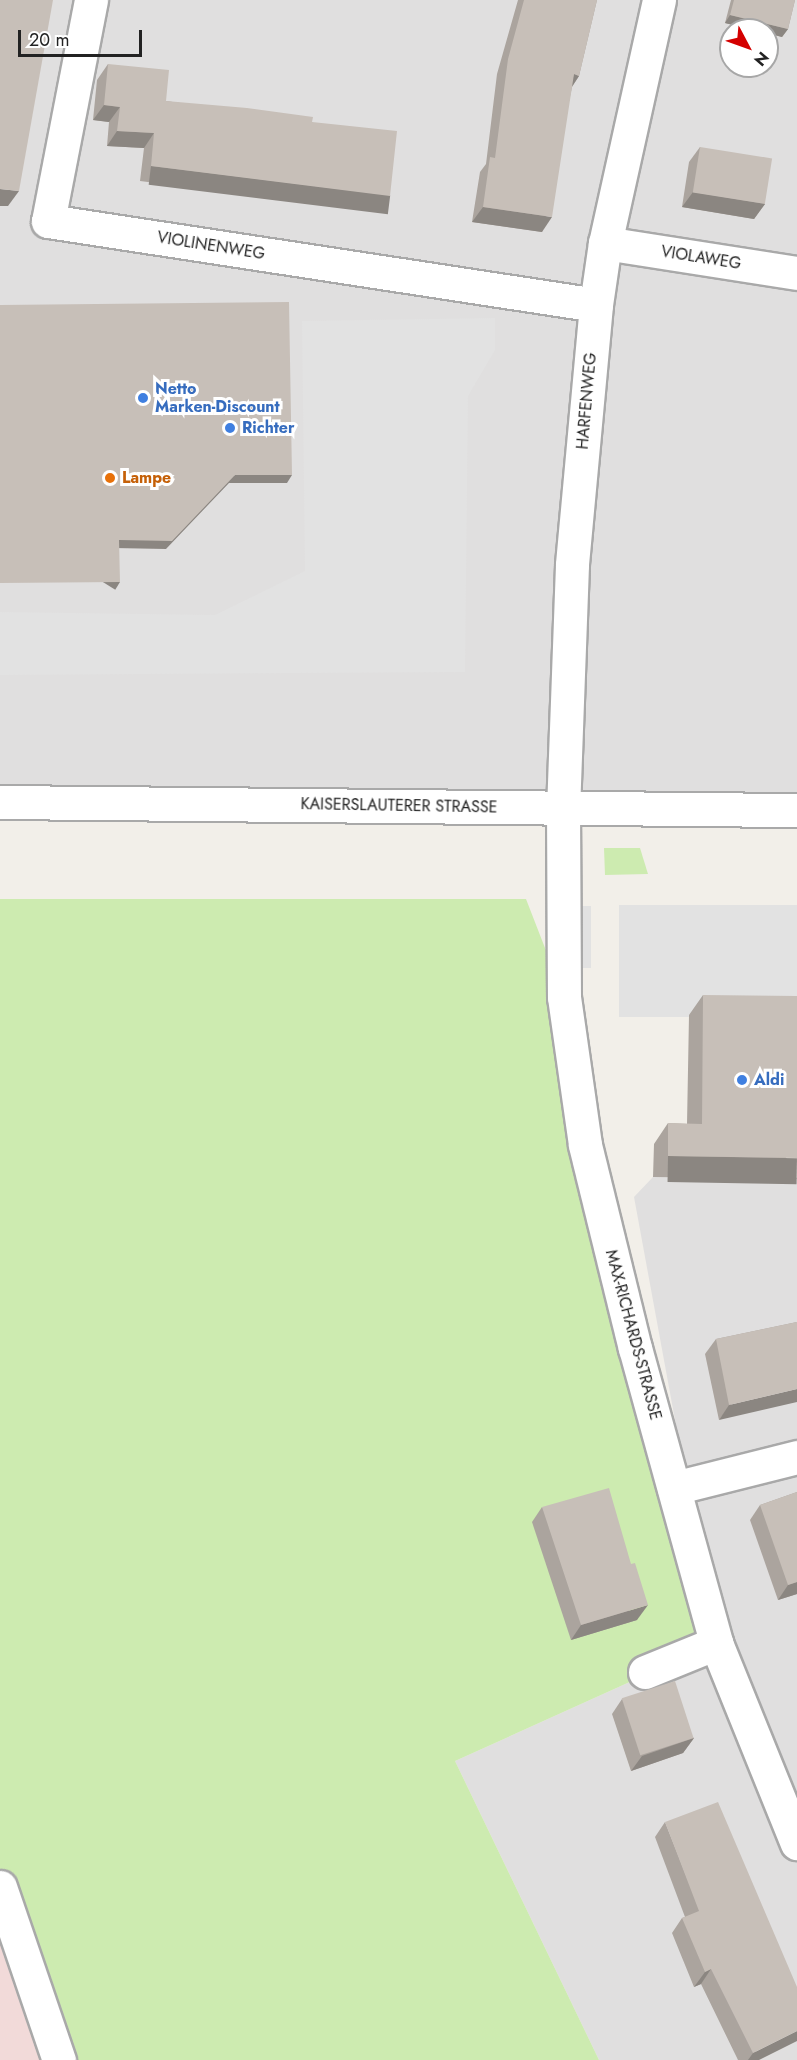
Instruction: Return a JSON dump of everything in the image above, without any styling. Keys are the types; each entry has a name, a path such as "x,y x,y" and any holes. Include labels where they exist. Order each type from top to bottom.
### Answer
{"street":[{"name":"VIOLINENWEG","path":"91,0 48,221 596,306"},
{"name":"HARFENWEG","path":"563,808 572,565 596,306 605,243 659,0"},
{"name":"VIOLAWEG","path":"605,243 797,273"},
{"name":"KAISERSLAUTERER STRASSE","path":"0,802 797,810"},
{"name":"MAX-RICHARDS-STRASSE","path":"563,808 564,997 585,1145 716,1643 796,1837"},
{"path":"674,1488 797,1457"},
{"path":"645,1672 716,1643"},
{"path":"0,1887 59,2060"}],"shaded area":[{"path":"0,0 797,0 797,819 0,802"},
{"path":"495,318 495,350 468,396 465,672 0,675 0,612 215,615 305,571 302,321"},
{"path":"619,905 797,905 797,1017 619,1017"},
{"path":"579,906 591,906 591,968 579,968"},
{"path":"653,1177 797,1179 797,2060 599,2060 455,1761 716,1643 634,1197"},
{"path":"0,1846 67,2060 0,2060"}],"green space":[{"path":"604,848 640,848 648,874 605,875"},
{"path":"0,899 526,899 564,997 716,1643 455,1761 599,2060 59,2060 0,1887"}],"building":[{"path":"0,0 53,0 19,191 0,189"},
{"path":"524,0 597,0 579,76 574,74 552,217 483,207 490,157 495,158 508,59"},
{"path":"734,0 795,0 788,29 779,27 779,18 742,18 730,15"},
{"path":"108,64 169,70 166,101 247,108 313,117 312,122 397,131 390,196 151,166 154,133 117,131 120,107 104,105"},
{"path":"700,147 772,158 765,204 693,192"},
{"name":"Netto Marken-Discount","path":"289,302 292,475 235,475 172,541 119,540 120,582 0,583 0,305"},
{"name":"Aldi","path":"703,995 797,996 797,1158 668,1156 668,1123 702,1124"},
{"path":"797,1322 797,1389 729,1405 716,1339"},
{"path":"609,1488 631,1564 635,1563 648,1605 581,1625 542,1507"},
{"path":"797,1492 797,1582 788,1585 760,1505"},
{"path":"675,1681 694,1738 640,1755 622,1698"},
{"path":"718,1802 797,1987 797,2031 753,2053 711,1969 705,1972 682,1918 699,1911 665,1822"}],"place":[{"name":"Netto Marken-Discount","path":"143,398"},
{"name":"Richter","path":"230,428"},
{"name":"Lampe","path":"110,478"},
{"name":"Aldi","path":"742,1080"}]}
